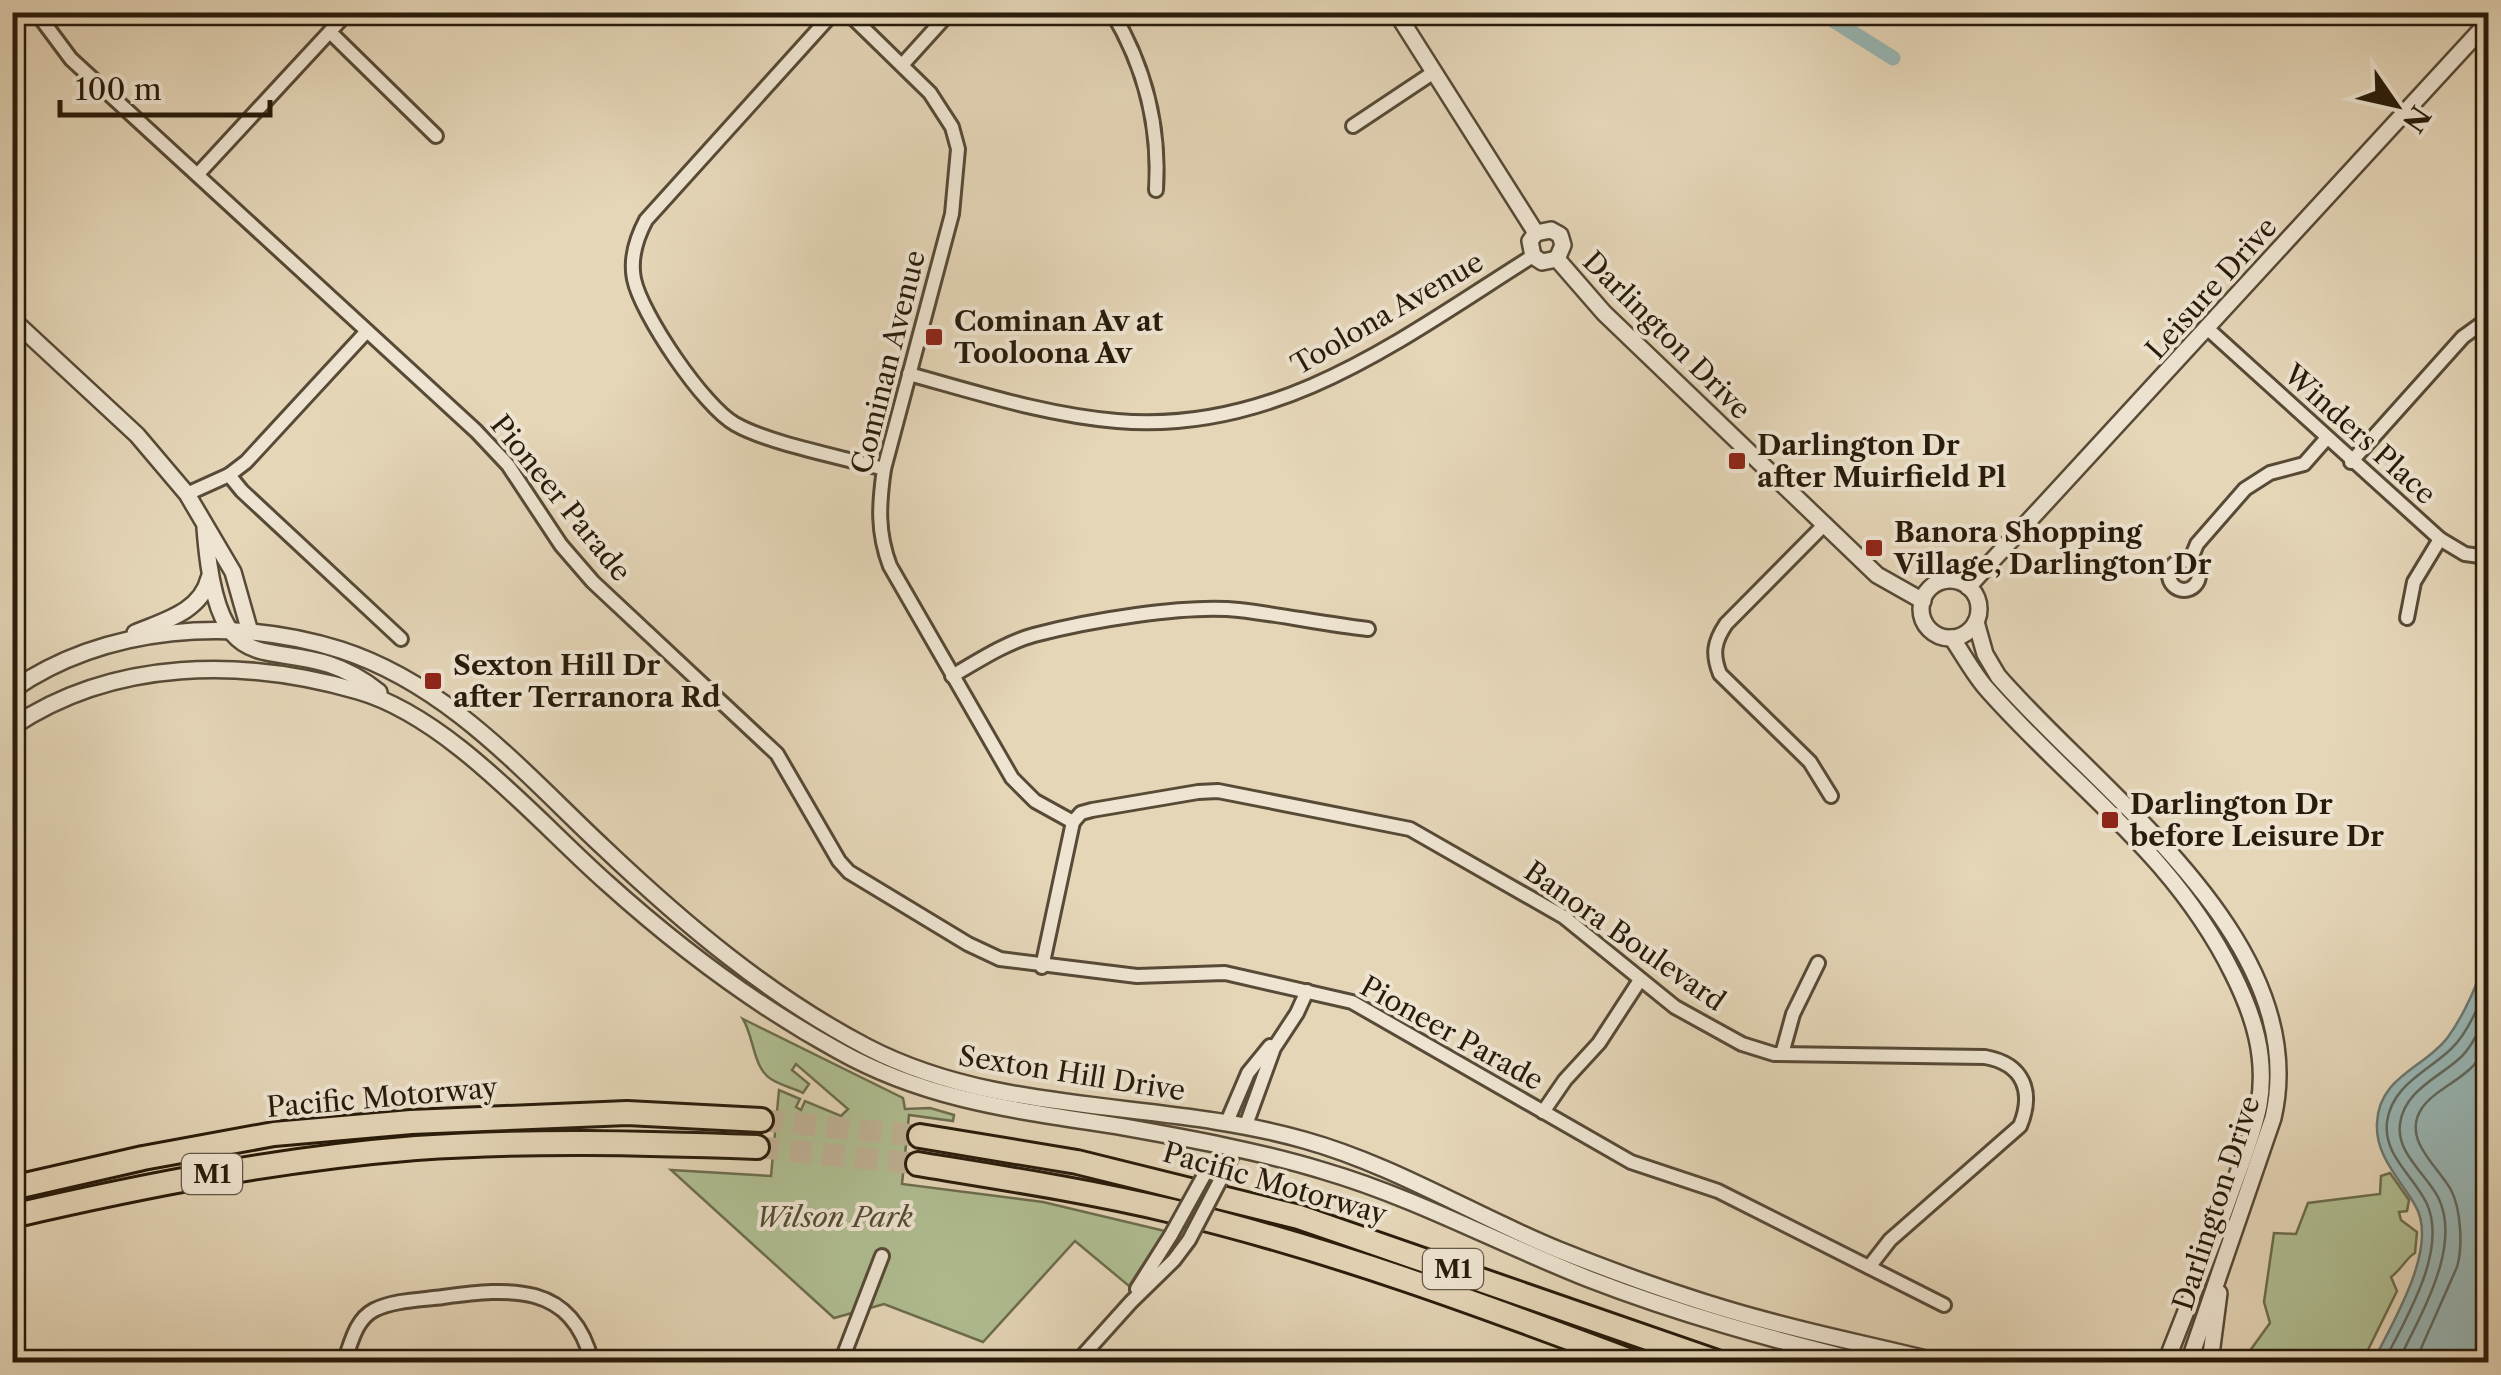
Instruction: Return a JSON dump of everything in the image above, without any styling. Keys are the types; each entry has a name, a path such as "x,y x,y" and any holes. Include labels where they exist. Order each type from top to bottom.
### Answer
{"highway":[{"name":"Pacific Motorway","path":"12,1188 274,1134 411,1122 627,1112 762,1120"},
{"name":"Pacific Motorway","path":"920,1136 1077,1162 1300,1217 1717,1362"},
{"name":"Pacific Motorway","path":"12,1216 150,1184 273,1164 414,1148 593,1142 757,1148"},
{"name":"Pacific Motorway","path":"918,1164 1072,1189 1246,1231 1346,1260 1633,1362"},
{"path":"1593,1348 1612,1362"}],"street":[{"name":"Pioneer Parade","path":"36,12 72,59 476,431 508,465 561,545 593,582 777,754 849,872 986,954 1042,967 1137,976 1214,972 1352,1002 1631,1162 1718,1191 1944,1305"},
{"path":"198,174 348,12"},
{"path":"834,12 646,220 634,253 634,280 690,382 721,415 750,431 884,468"},
{"name":"Cominan Avenue","path":"847,12 903,64 942,109 958,149 952,214 884,468 879,508 881,543 890,566 1012,778 1036,801 1072,822"},
{"path":"903,64 950,12"},
{"path":"1112,12 1150,99 1158,158 1156,190"},
{"path":"1396,12 1536,232"},
{"name":"Leisure Drive","path":"1968,587 2488,22"},
{"path":"330,32 436,136"},
{"path":"1353,126 1434,72"},
{"path":"1551,230 1560,235 1564,245 1557,259 1542,262 1533,256 1530,241 1536,232 1551,230"},
{"name":"Toolona Avenue","path":"909,374 1040,410 1118,421 1219,416 1280,401 1324,382 1533,256"},
{"name":"Darlington Drive","path":"1557,259 1604,313 1877,575 1923,601"},
{"path":"12,319 137,435 187,494 233,572 239,635"},
{"path":"2351,462 2463,337 2488,319"},
{"name":"Winders Place","path":"2208,330 2440,539 2465,554 2488,557"},
{"path":"187,494 229,475 246,462 366,331"},
{"path":"2190,561 2197,544 2246,489 2270,473 2304,464 2326,439"},
{"path":"229,475 401,640"},
{"path":"1825,524 1726,624 1716,639 1713,657 1720,674 1816,769 1831,796"},
{"path":"98,648 189,607 206,588 205,528"},
{"path":"2407,618 2414,582 2440,539"},
{"path":"208,572 239,635 253,650 355,676 393,704"},
{"path":"1942,582 1960,582 1968,587 1979,606 1976,622 1966,633 1952,638 1937,635 1926,624 1923,601 1927,592 1942,582"},
{"path":"952,676 1033,636 1175,612 1240,610 1368,629"},
{"name":"Darlington Drive","path":"1976,622 1985,654 1998,676 2160,838 2200,888 2249,966 2269,1011 2279,1060 2276,1108 2189,1362"},
{"name":"Sexton Hill Drive","path":"12,690 98,648 166,634 239,635 342,650 394,672 446,704 498,747 693,929 784,996 864,1046 933,1075 998,1091 1246,1125 1342,1152 1551,1247 1672,1292 1776,1324 1938,1362"},
{"path":"203,669 239,635"},
{"name":"Darlington Drive","path":"1952,638 1985,686 2140,839 2169,874 2226,960 2253,1019 2262,1066 2258,1106 2215,1238 2166,1362"},
{"name":"Sexton Hill Drive","path":"12,727 51,705 108,683 145,675 248,669 295,675 359,691 393,704 458,748 685,950 758,1002 838,1051 887,1075 963,1102 1218,1144 1307,1166 1386,1191 1644,1299 1746,1332 1864,1362"},
{"name":"Banora Boulevard","path":"1072,822 1092,810 1218,791 1392,823 1544,904 1676,1008 1759,1051 1986,1057 2015,1068 2028,1088 2027,1108 2020,1126 1890,1240 1869,1267"},
{"path":"1042,967 1072,822"},
{"path":"1782,1054 1793,1014 1818,962"},
{"path":"1542,1112 1599,1043 1640,980"},
{"path":"1122,1312 1207,1170 1251,1068 1282,1034 1307,990"},
{"path":"1080,1362 1189,1240 1224,1174 1282,1034"},
{"path":"840,1362 882,1256"},
{"path":"2210,1362 2219,1309 2219,1279"},
{"path":"344,1362 358,1324 372,1311 460,1295 532,1294 555,1304 574,1320 592,1362"}],"green space":[{"name":"Wilson Park","path":"743,1019 903,1098 905,1109 930,1108 954,1115 953,1121 909,1115 902,1184 1043,1202 1165,1231 1129,1286 1075,1241 983,1342 884,1304 834,1318 671,1170 771,1176 779,1090 800,1099 796,1107 801,1110 805,1101 841,1116 848,1109 796,1064 792,1070 809,1084 803,1093 765,1074"},
{"path":"2390,1173 2409,1200 2407,1211 2399,1212 2401,1220 2417,1232 2415,1253 2391,1277 2397,1291 2362,1362 2247,1362 2249,1352 2270,1323 2264,1302 2274,1233 2296,1234 2308,1203 2380,1194 2381,1176"}],"water":[{"path":"2488,955 2488,1362 2373,1362 2410,1285 2422,1242 2415,1205 2380,1146 2380,1107 2394,1083 2448,1037 2466,1007"}],"waterway":[{"path":"1820,12 1893,58"}],"tunnel":[{"path":"761,1120 920,1136"},
{"path":"757,1147 918,1164"}],"place":[{"name":"Cominan Av at Tooloona Av","path":"934,337"},
{"name":"Darlington Dr after Muirfield Pl","path":"1737,461"},
{"name":"Banora Shopping Village, Darlington Dr","path":"1874,548"},
{"name":"Sexton Hill Dr after Terranora Rd","path":"433,681"},
{"name":"Darlington Dr before Leisure Dr","path":"2110,820"}]}
